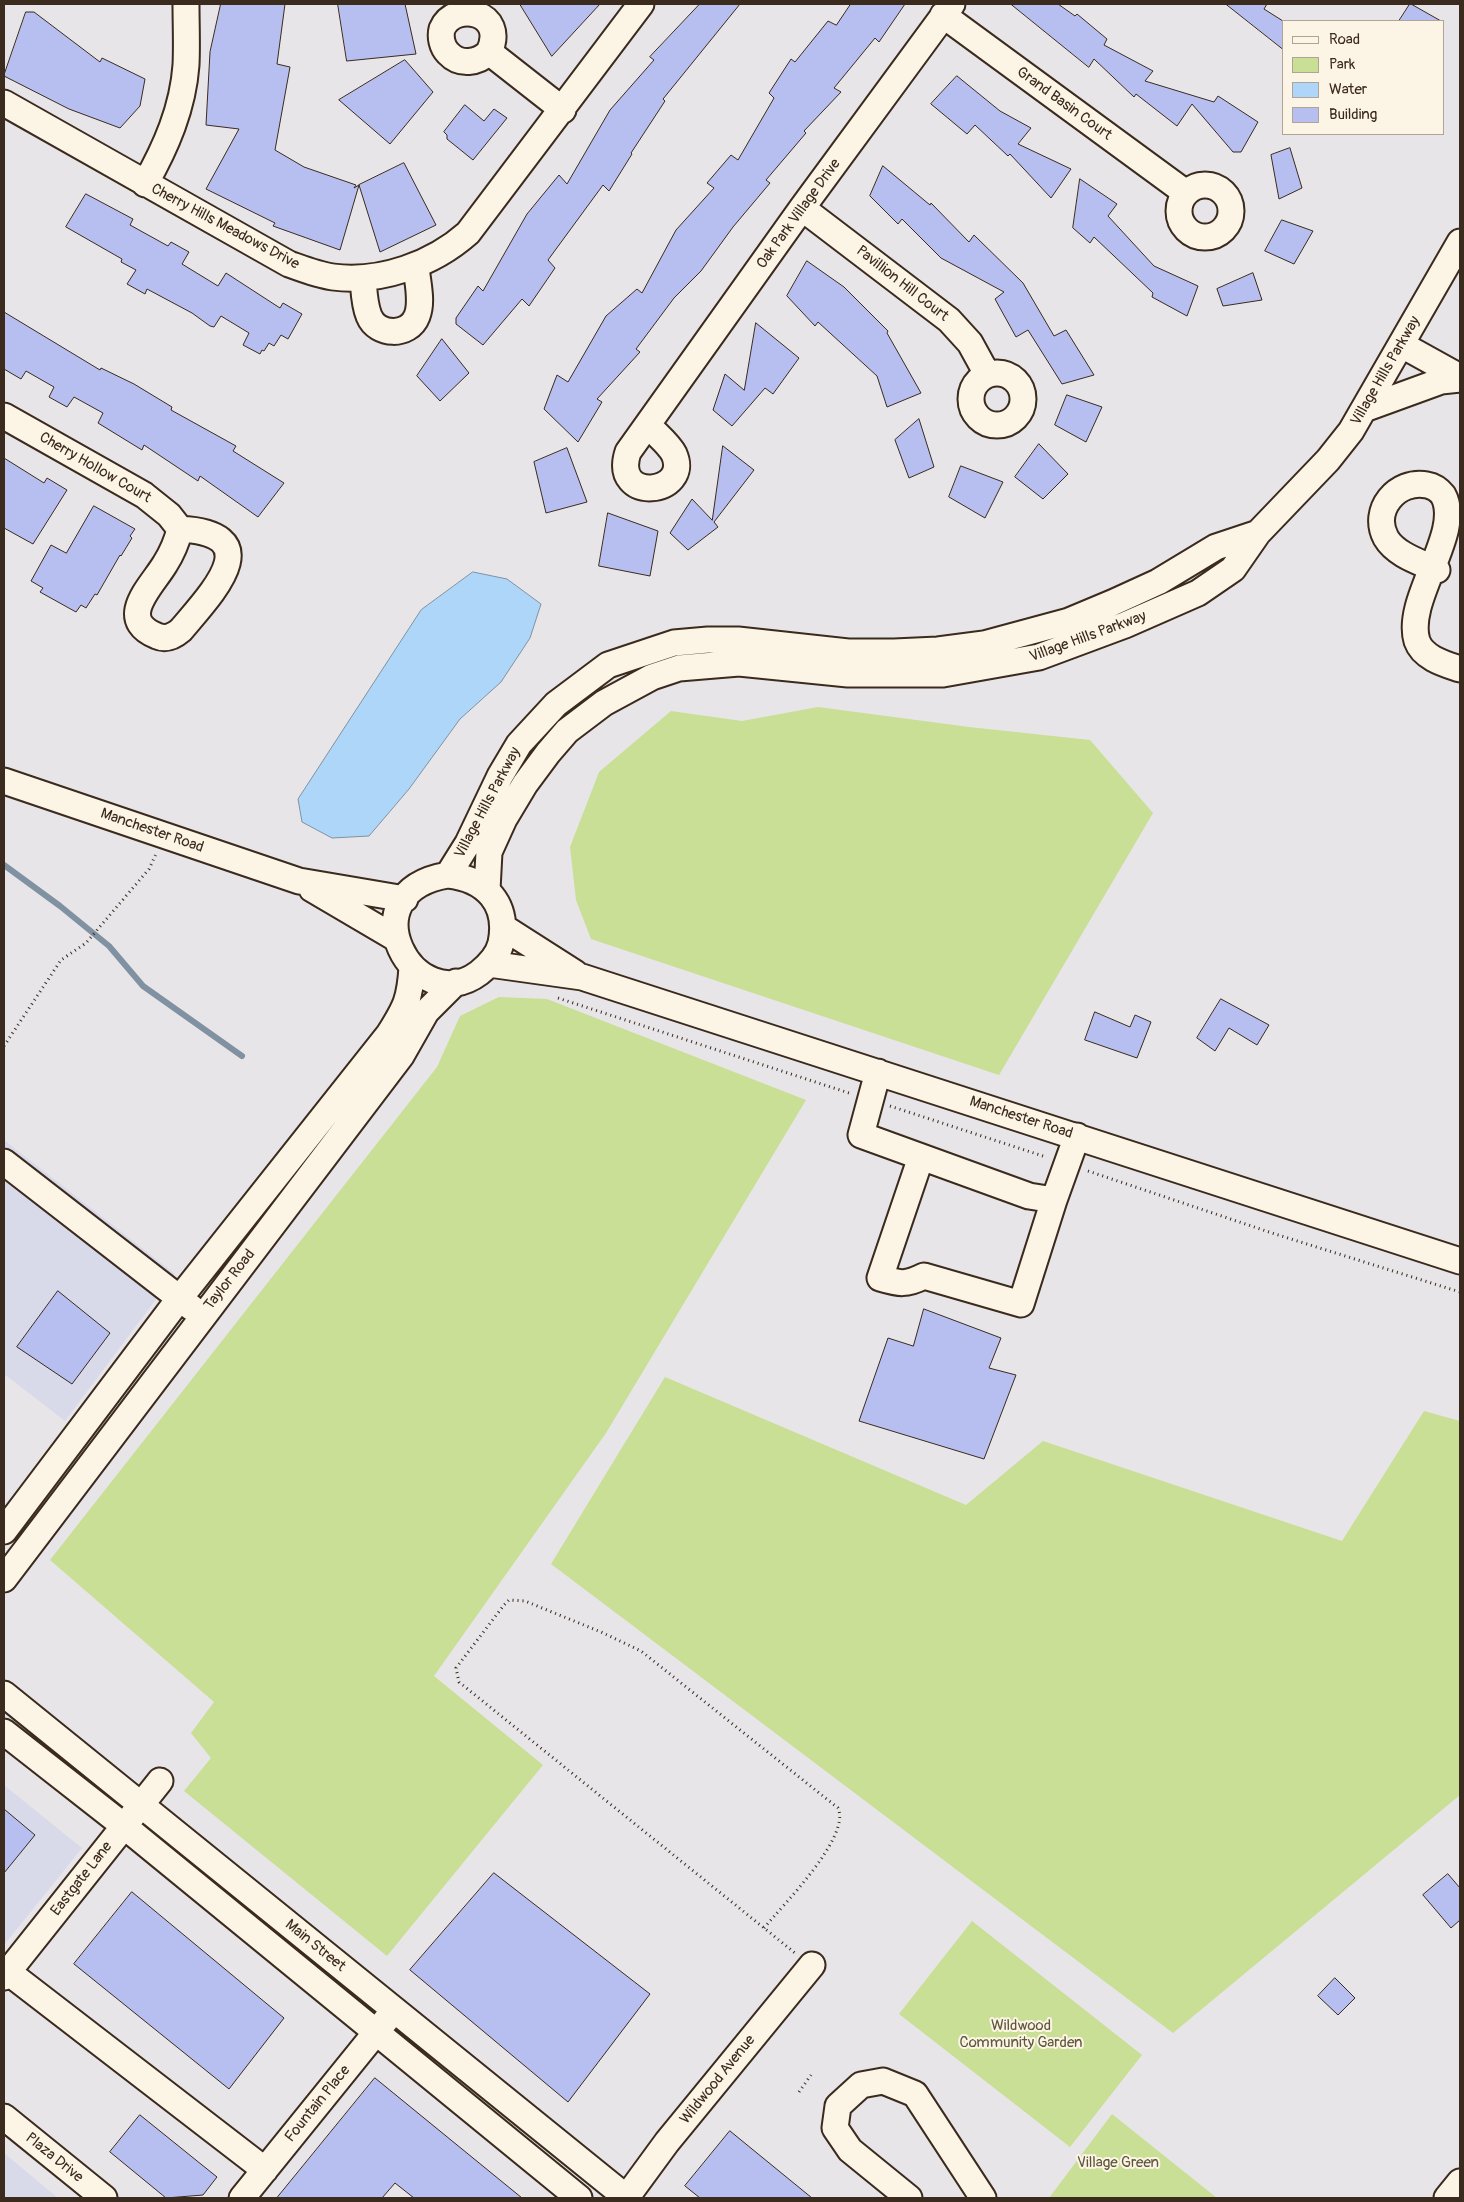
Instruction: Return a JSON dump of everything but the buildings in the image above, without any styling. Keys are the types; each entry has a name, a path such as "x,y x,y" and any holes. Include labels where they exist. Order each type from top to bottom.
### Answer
{"street":[{"path":"145,184 162,154 173,127 182,96 186,66 186,4"},
{"name":"Cherry Hills Meadows Drive","path":"4,103 289,264 333,277 363,278 416,266 453,246 468,233 563,110 641,4"},
{"name":"Grand Basin Court","path":"947,10 1186,193"},
{"name":"Oak Park Village Drive","path":"648,425 802,208 947,10"},
{"path":"489,52 563,110"},
{"name":"Pavillion Hill Court","path":"802,208 949,320 970,344 987,374"},
{"name":"Village Hills Parkway","path":"448,875 468,843 500,776 520,744 537,723 576,688 608,665 666,645 708,640 740,652 848,674 942,674 1039,657 1125,625 1198,593 1232,570 1258,533 1328,460 1351,431 1460,242"},
{"path":"363,278 369,317 382,330 395,332 412,324 417,316 420,304 416,266"},
{"path":"1406,338 1460,359"},
{"path":"1406,338 1460,378"},
{"path":"1364,409 1441,381 1460,378"},
{"name":"Cherry Hollow Court","path":"4,416 144,495 170,515 180,529"},
{"path":"1437,570 1415,628 1418,642 1426,654 1460,669"},
{"name":"Village Hills Parkway","path":"487,890 489,852 504,819 525,784 567,731 604,703 652,677 740,652"},
{"name":"Manchester Road","path":"4,781 300,881 405,899"},
{"path":"448,875 462,876 487,890 496,902 502,917 500,949 489,964 474,976 456,982 432,979 412,967 401,951 397,938 395,916 405,899 417,886 432,878 448,875"},
{"name":"Manchester Road","path":"300,881 397,938"},
{"name":"Manchester Road","path":"502,927 582,977"},
{"name":"Manchester Road","path":"489,964 582,977 1460,1261"},
{"name":"Taylor Road","path":"4,1531 179,1299 389,1034 406,1005 411,991 412,967"},
{"name":"Taylor Road","path":"4,1579 202,1315 401,1056 426,1012 456,982"},
{"path":"878,1072 861,1135 1029,1196 1054,1200"},
{"path":"920,1157 880,1278 899,1284 908,1283 924,1276 1021,1304 1054,1200 1077,1136"},
{"path":"4,1162 202,1315"},
{"name":"Main Street","path":"4,1694 626,2198"},
{"name":"Main Street","path":"4,1732 124,1826 579,2198"},
{"name":"Eastgate Lane","path":"6,1975 160,1781"},
{"name":"Wildwood Avenue","path":"626,2198 805,1960"},
{"path":"6,1975 264,2170"},
{"name":"Fountain Place","path":"242,2198 394,2010"},
{"path":"909,2198 850,2150 835,2128 838,2106 861,2085 883,2081 915,2094 983,2198"},
{"name":"Plaza Drive","path":"4,2117 104,2198"},
{"path":"1447,2198 1460,2182"}],"path":[{"path":"4,1046 61,960 86,943 149,869 157,853"},
{"path":"557,997 1068,1164 1266,1231 1460,1292"},
{"path":"764,1928 824,1857 839,1823 841,1815 838,1808 641,1651 525,1600 509,1600 456,1668 459,1682 764,1928 805,1960"},
{"path":"799,2092 811,2076"}],"shaded area":[{"path":"4,1140 175,1274 65,1421 4,1374"},
{"path":"4,1785 82,1848 4,1945"},
{"path":"4,2153 58,2198 4,2198"}],"green space":[{"path":"818,707 969,727 1090,740 1153,813 999,1075 591,939 576,900 570,847 599,772 671,711 742,721"},
{"path":"499,997 547,999 806,1100 606,1433 434,1676 543,1765 387,1956 184,1791 211,1758 191,1733 214,1702 50,1560 437,1067 460,1016"},
{"path":"665,1377 966,1505 1043,1441 1342,1541 1424,1411 1460,1421 1460,1795 1173,2033 551,1564"},
{"name":"Wildwood Community Garden","path":"972,1921 1142,2055 1070,2147 899,2014"},
{"name":"Village Green","path":"1112,2114 1217,2198 1049,2198"}],"water":[{"path":"473,572 507,579 541,604 530,638 501,682 460,719 409,789 369,836 332,838 302,822 298,799 421,610"}],"waterway":[{"path":"4,865 60,906 109,946 143,986 242,1056"}]}
